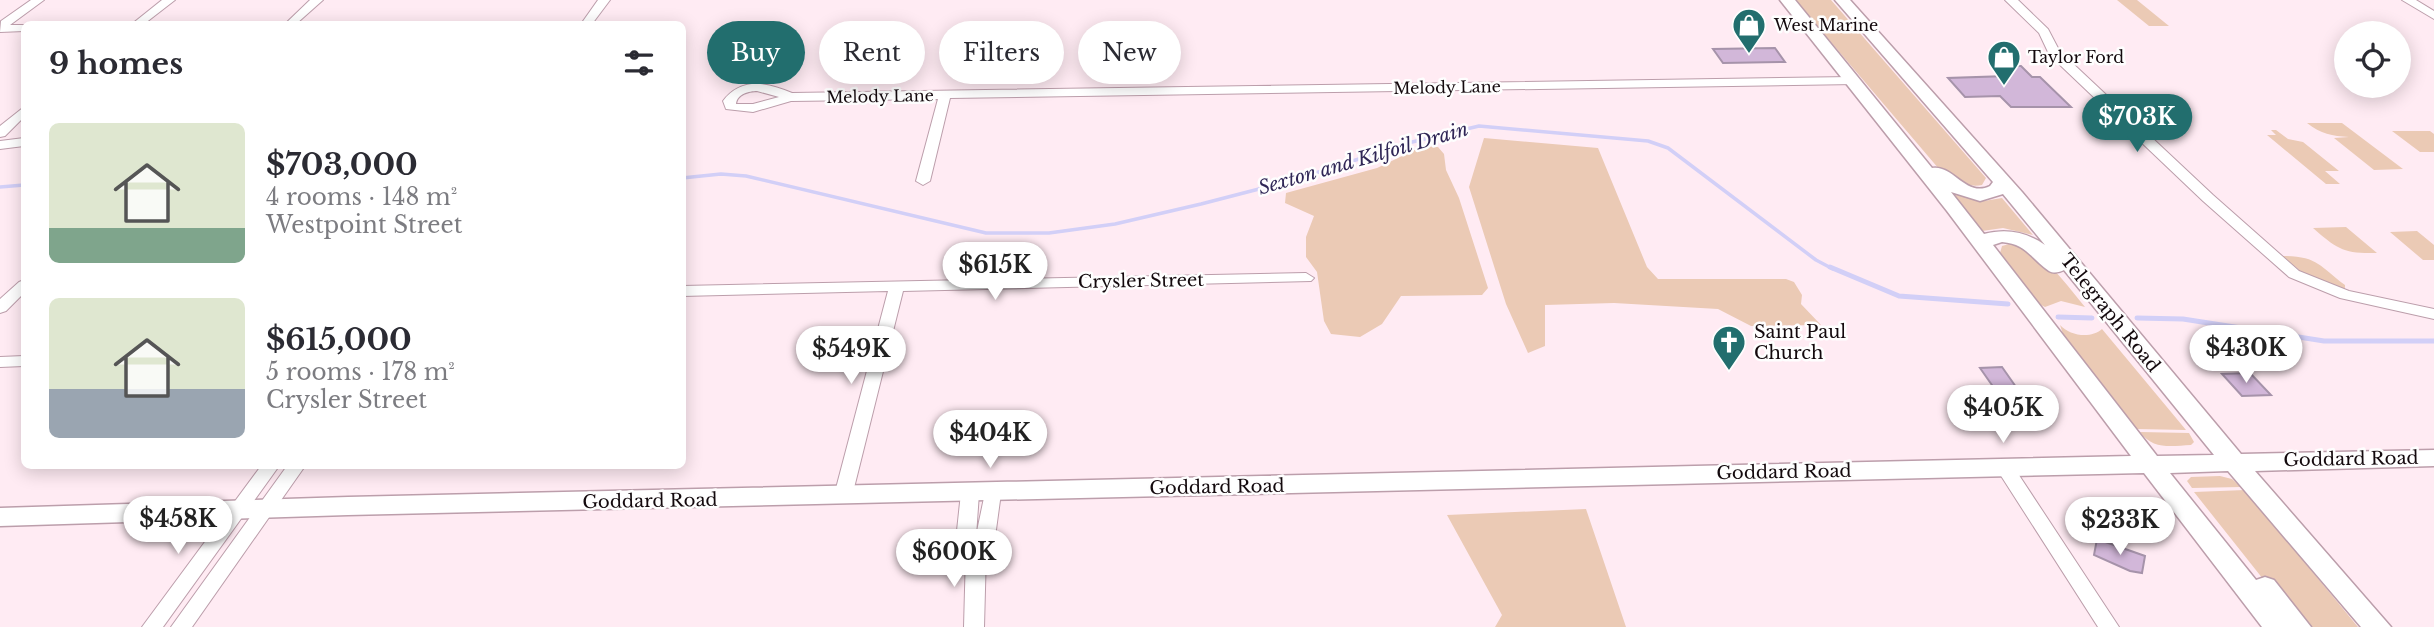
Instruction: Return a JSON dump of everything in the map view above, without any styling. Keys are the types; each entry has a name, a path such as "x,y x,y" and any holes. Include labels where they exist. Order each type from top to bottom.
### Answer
{"main road":[{"path":"1787,0 1982,243 2278,627"},
{"name":"Telegraph Road","path":"1842,0 2002,182 2203,426 2377,627"},
{"path":"1846,74 1881,103 1951,186 1985,194 1998,190 2002,182"},
{"path":"1982,243 1988,239 2012,237 2043,251 2178,413 2203,426"},
{"name":"Goddard Road","path":"0,517 238,509 2434,457"},
{"path":"2181,501 2215,524 2297,627"}],"street":[{"path":"2,26 38,0"},
{"path":"141,21 169,0"},
{"path":"293,21 317,0"},
{"path":"588,21 604,0"},
{"path":"2011,0 2044,31 2054,52 2064,62 2208,198 2294,274 2315,285 2345,295 2434,314"},
{"path":"2408,0 2434,16"},
{"path":"2,26 21,28"},
{"name":"Melody Lane","path":"790,97 1846,74"},
{"path":"923,181 944,95"},
{"path":"0,133 21,114"},
{"path":"0,145 21,142"},
{"name":"Crysler Street","path":"686,291 1306,278"},
{"path":"843,496 897,286"},
{"path":"0,308 21,288"},
{"path":"0,362 21,361"},
{"path":"2005,468 2109,627"},
{"path":"152,627 268,469"},
{"path":"181,627 294,469"},
{"path":"974,627 976,550 965,540 981,493"}],"shaded area":[{"path":"1795,0 1831,0 1986,178 1982,185 1965,184 1939,169"},
{"path":"2117,0 2137,0 2169,26 2149,26"},
{"path":"2307,123 2342,123 2403,169 2374,170 2334,138 2349,137 2327,134"},
{"path":"2271,130 2276,130 2288,139 2303,142 2339,171 2325,171 2340,184 2326,184 2267,135 2276,135"},
{"path":"2392,131 2430,131 2434,134 2434,152 2420,152"},
{"path":"1484,138 1598,148 1647,267 1658,279 1786,279 1794,282 1802,295 1801,304 1821,325 1751,326 1718,309 1614,303 1545,305 1545,346 1528,353 1506,304 1469,187"},
{"path":"1423,146 1438,147 1444,154 1446,170 1459,198 1488,288 1482,295 1401,296 1382,324 1360,337 1331,334 1324,321 1317,272 1306,257 1306,237 1314,216 1285,203 1286,193 1377,168"},
{"path":"1954,194 1984,201 2002,198 2033,235 2003,228 1982,231"},
{"path":"2346,227 2377,253 2342,249 2313,228"},
{"path":"2417,231 2434,245 2434,260 2423,260 2390,232"},
{"path":"2009,244 2021,247 2043,260 2085,307 2061,301 2045,307 2039,304 2000,253 2002,246"},
{"path":"2282,256 2294,256 2317,263 2345,285 2345,290 2304,274"},
{"path":"2060,325 2069,332 2081,335 2102,329 2186,430 2137,429 2063,334"},
{"path":"2140,432 2189,433 2194,442 2191,445 2163,446 2151,442"},
{"path":"2220,476 2232,479 2241,487 2192,488 2187,481 2191,477"},
{"path":"2245,490 2358,627 2301,627 2194,492"},
{"path":"1586,509 1626,627 1495,627 1502,615 1447,515"}],"building":[{"name":"West Marine","path":"1775,48 1785,62 1723,63 1713,49"},
{"name":"Taylor Ford","path":"1998,66 2021,66 2032,77 2040,77 2071,107 2011,107 2000,96 1965,97 1948,78 2007,76"},
{"path":"2002,367 2028,404 1998,405 1987,388 1994,388 1980,368"},
{"path":"2250,373 2271,395 2242,396 2222,374"},
{"path":"2097,539 2145,556 2142,573 2130,571 2094,555"}],"waterway":[{"name":"Sexton and Kilfoil Drain","path":"686,178 721,174 746,176 986,233 1049,233 1115,224 1201,204 1294,180 1408,143 1479,126 1648,141 1668,148 1816,260 1833,269"},
{"name":"Sexton and Kilfoil Drain","path":"0,187 21,185"},
{"name":"Sexton and Kilfoil Drain","path":"1830,267 1899,296 2008,304"},
{"name":"Sexton and Kilfoil Drain","path":"2058,317 2092,318"},
{"name":"Sexton and Kilfoil Drain","path":"2137,318 2183,319 2324,341 2434,341"}],"place":[{"name":"West Marine","path":"1749,55"},
{"name":"Taylor Ford","path":"2004,87"},
{"name":"Saint Paul Church","path":"1729,372"}]}
